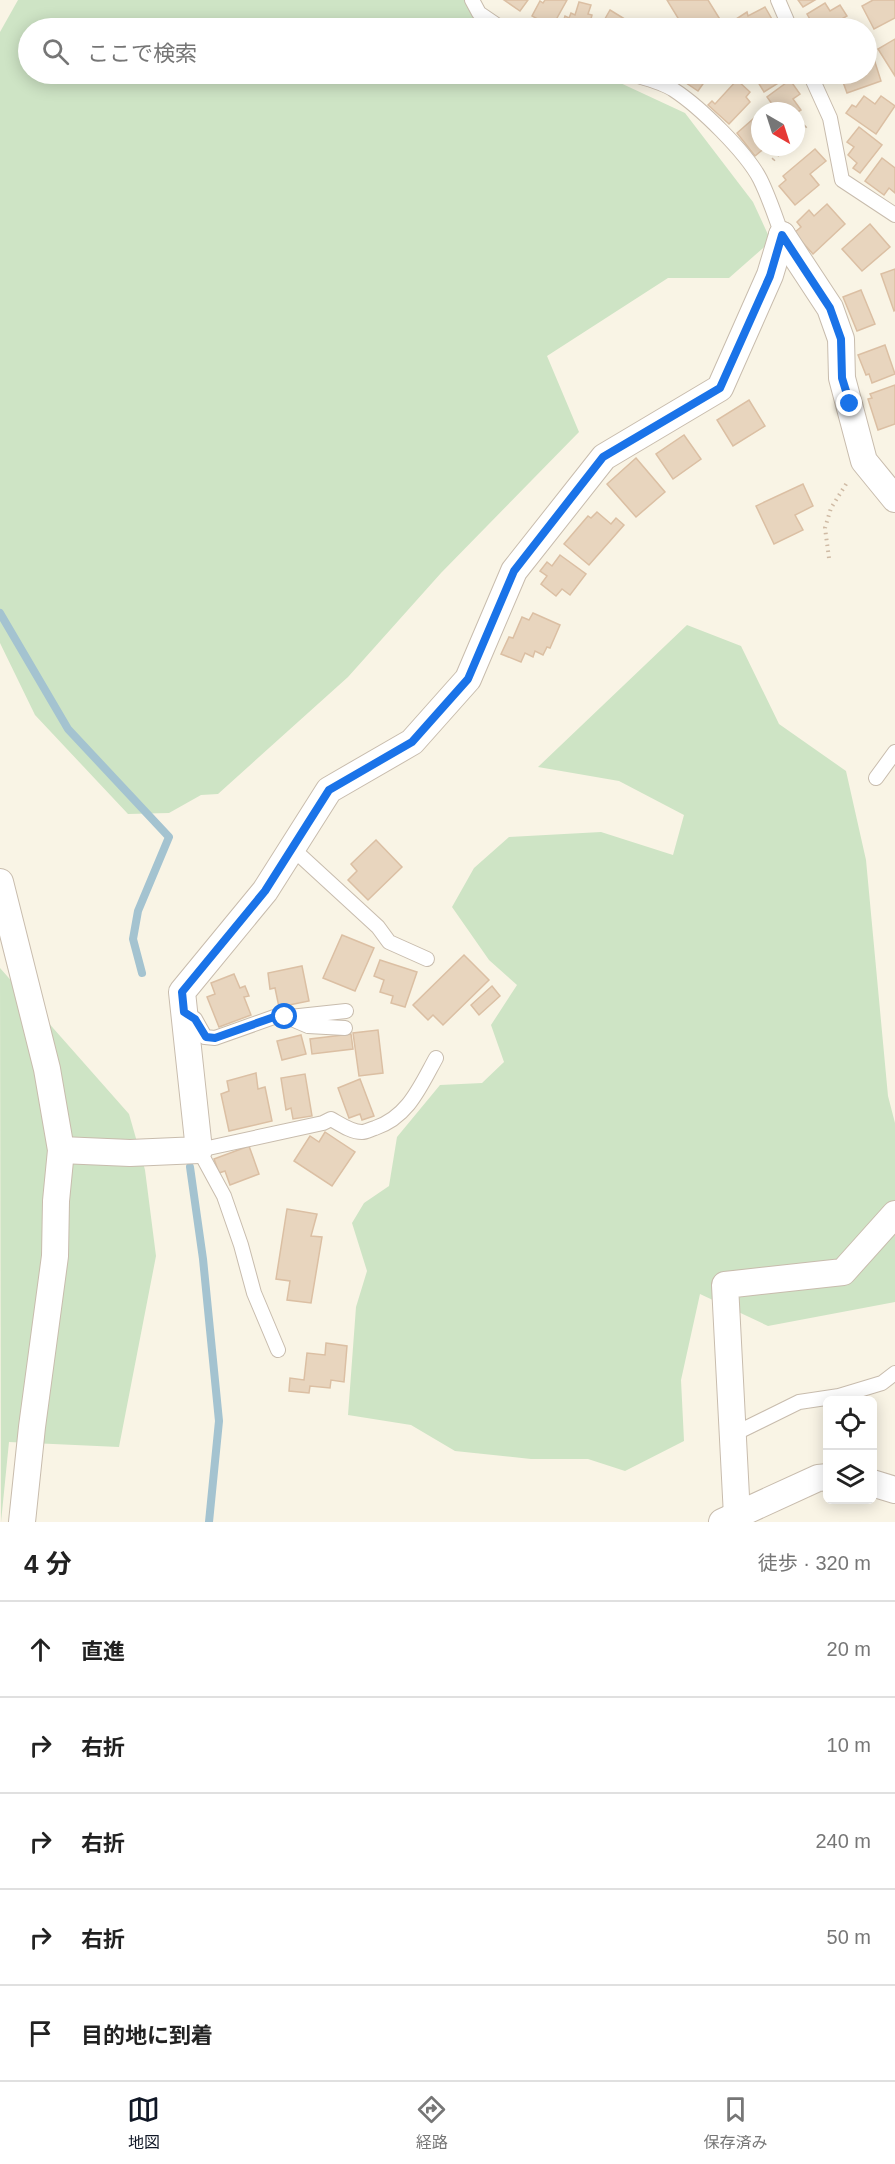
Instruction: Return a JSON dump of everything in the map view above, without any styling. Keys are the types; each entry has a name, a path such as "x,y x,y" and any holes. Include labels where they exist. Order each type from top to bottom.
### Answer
{"street":[{"path":"782,235 830,308 841,339 842,378 864,461 895,498"},
{"path":"61,1150 130,1153 199,1150 182,992 265,891 329,790 412,742 468,679 514,571 603,457 720,388 770,276 782,235"},
{"path":"0,882 47,1069 61,1150 56,1201 55,1256 22,1522"},
{"path":"823,1478 729,1519 734,1434 725,1285 843,1272 895,1214"},
{"path":"877,1484 895,1490"}],"lane":[{"path":"472,0 480,14 486,18"},
{"path":"778,0 786,18"},
{"path":"659,84 673,89 715,125 748,160 768,195 782,235"},
{"path":"815,84 830,118 842,180 895,215"},
{"path":"876,778 895,752"},
{"path":"292,848 378,927 389,942 427,959"},
{"path":"184,1012 195,1019 206,1037 215,1038 274,1017 346,1011"},
{"path":"285,1017 308,1026 345,1028"},
{"path":"278,1350 254,1293 224,1196 199,1150 323,1123 331,1119 352,1130 363,1132 384,1125 402,1114 415,1097 435,1058"},
{"path":"734,1434 799,1402 838,1396 882,1383 895,1373"}],"path":[{"path":"830,558 825,528 831,508 864,461"}],"green space":[{"path":"18,0 472,0 491,18 18,18 18,84 623,84 685,113 753,202 771,241 729,278 668,278 547,356 579,432 441,573 348,677 218,794 201,795 169,813 128,814 35,715 0,643 0,32"},
{"path":"687,625 741,646 779,724 846,771 866,860 888,1096 895,1123 895,1302 768,1326 700,1294 681,1380 684,1441 625,1471 588,1459 531,1459 455,1451 411,1425 348,1415 356,1307 367,1271 352,1223 364,1203 389,1186 397,1137 440,1085 482,1083 504,1062 491,1025 517,985 489,960 452,907 474,868 509,837 601,832 673,855 684,815 619,781 538,767"},
{"path":"0,968 129,1114 145,1170 156,1256 119,1447 9,1442 1,1522"}],"building":[{"path":"504,0 528,0 520,11"},
{"path":"545,0 567,0 557,18 532,16 540,1 543,3"},
{"path":"667,0 708,0 719,18 678,18"},
{"path":"798,0 815,0 803,7"},
{"path":"873,0 895,0 895,18 877,27 877,18 868,18 862,6"},
{"path":"579,2 591,5 588,14 592,15 591,18 569,18 571,13 575,15"},
{"path":"825,3 830,11 840,5 847,16 844,18 809,18 807,14"},
{"path":"765,7 771,18 738,18 747,12 748,16"},
{"path":"610,10 623,18 605,18"},
{"path":"895,39 895,76 878,49"},
{"path":"877,68 881,81 877,82"},
{"path":"688,84 703,84 698,91"},
{"path":"733,84 741,84 750,92 746,97 750,102 729,124 708,105 712,101 715,104"},
{"path":"759,84 777,84 764,92"},
{"path":"785,84 793,84 800,94 793,99 795,102 771,102 767,97"},
{"path":"844,84 872,84 847,93"},
{"path":"864,96 875,104 881,96 895,106 876,134 846,113 852,105 856,107"},
{"path":"751,121 751,151 737,133"},
{"path":"859,127 882,145 860,173 853,168 857,163 848,155 854,147 847,142"},
{"path":"815,149 826,161 810,174 819,185 795,205 779,186 786,180 783,176"},
{"path":"882,158 895,168 895,193 889,188 884,195 865,181"},
{"path":"827,204 845,224 813,254 794,233 801,227 797,222 809,210 814,216"},
{"path":"870,224 890,247 862,271 842,249"},
{"path":"895,269 895,310 894,311 881,274"},
{"path":"861,290 875,324 857,331 843,297"},
{"path":"885,345 895,374 872,383 858,355"},
{"path":"895,385 895,424 878,430 868,399 872,398 870,394"},
{"path":"749,400 765,426 733,446 717,420"},
{"path":"684,435 701,459 673,479 656,454"},
{"path":"636,458 665,492 636,517 607,484"},
{"path":"803,484 813,506 795,515 803,530 774,544 756,506"},
{"path":"597,512 611,524 616,518 624,525 589,565 564,544 588,516 591,518"},
{"path":"560,555 586,574 570,595 562,589 556,596 541,584 547,576 540,571 547,562 552,566"},
{"path":"533,613 560,625 550,648 547,647 543,655 535,651 533,657 525,653 521,662 501,654 509,637 513,638 522,617 529,620"},
{"path":"376,840 402,867 368,900 348,880 357,871 351,864"},
{"path":"342,935 374,948 355,991 323,978"},
{"path":"464,955 489,980 443,1025 433,1015 428,1020 413,1005"},
{"path":"380,960 417,972 405,1007 391,1003 393,996 380,992 384,980 374,976"},
{"path":"302,966 309,1001 279,1007 275,988 270,989 268,973"},
{"path":"234,974 240,988 245,986 249,996 244,997 251,1015 219,1027 207,997 215,994 211,983"},
{"path":"492,986 500,996 479,1015 471,1005"},
{"path":"378,1030 383,1073 359,1076 353,1033"},
{"path":"351,1034 353,1049 312,1054 310,1039"},
{"path":"301,1035 306,1054 282,1060 277,1041"},
{"path":"256,1073 258,1089 265,1087 272,1121 229,1131 221,1094 229,1091 227,1081"},
{"path":"305,1074 312,1116 293,1119 291,1108 286,1110 281,1078"},
{"path":"360,1079 374,1116 362,1120 360,1114 349,1118 338,1088"},
{"path":"325,1132 355,1152 332,1186 294,1161 310,1136 319,1142"},
{"path":"249,1146 259,1174 230,1185 225,1171 219,1173 214,1159"},
{"path":"287,1209 317,1214 311,1236 322,1237 311,1303 287,1300 290,1281 276,1279"},
{"path":"326,1343 347,1346 344,1382 331,1380 330,1388 310,1386 309,1393 289,1391 290,1378 304,1380 307,1353 325,1355"}],"waterway":[{"path":"0,613 68,729 169,837 138,911 133,939 142,973"},
{"path":"190,1167 203,1259 219,1421 209,1522"}],"route":[{"path":"285,1017 274,1017 215,1038 206,1037 195,1019 184,1012 182,992 265,891 329,790 412,742 468,679 514,571 603,457 720,388 770,276 782,235 830,308 841,339 842,378 850,404"}]}
